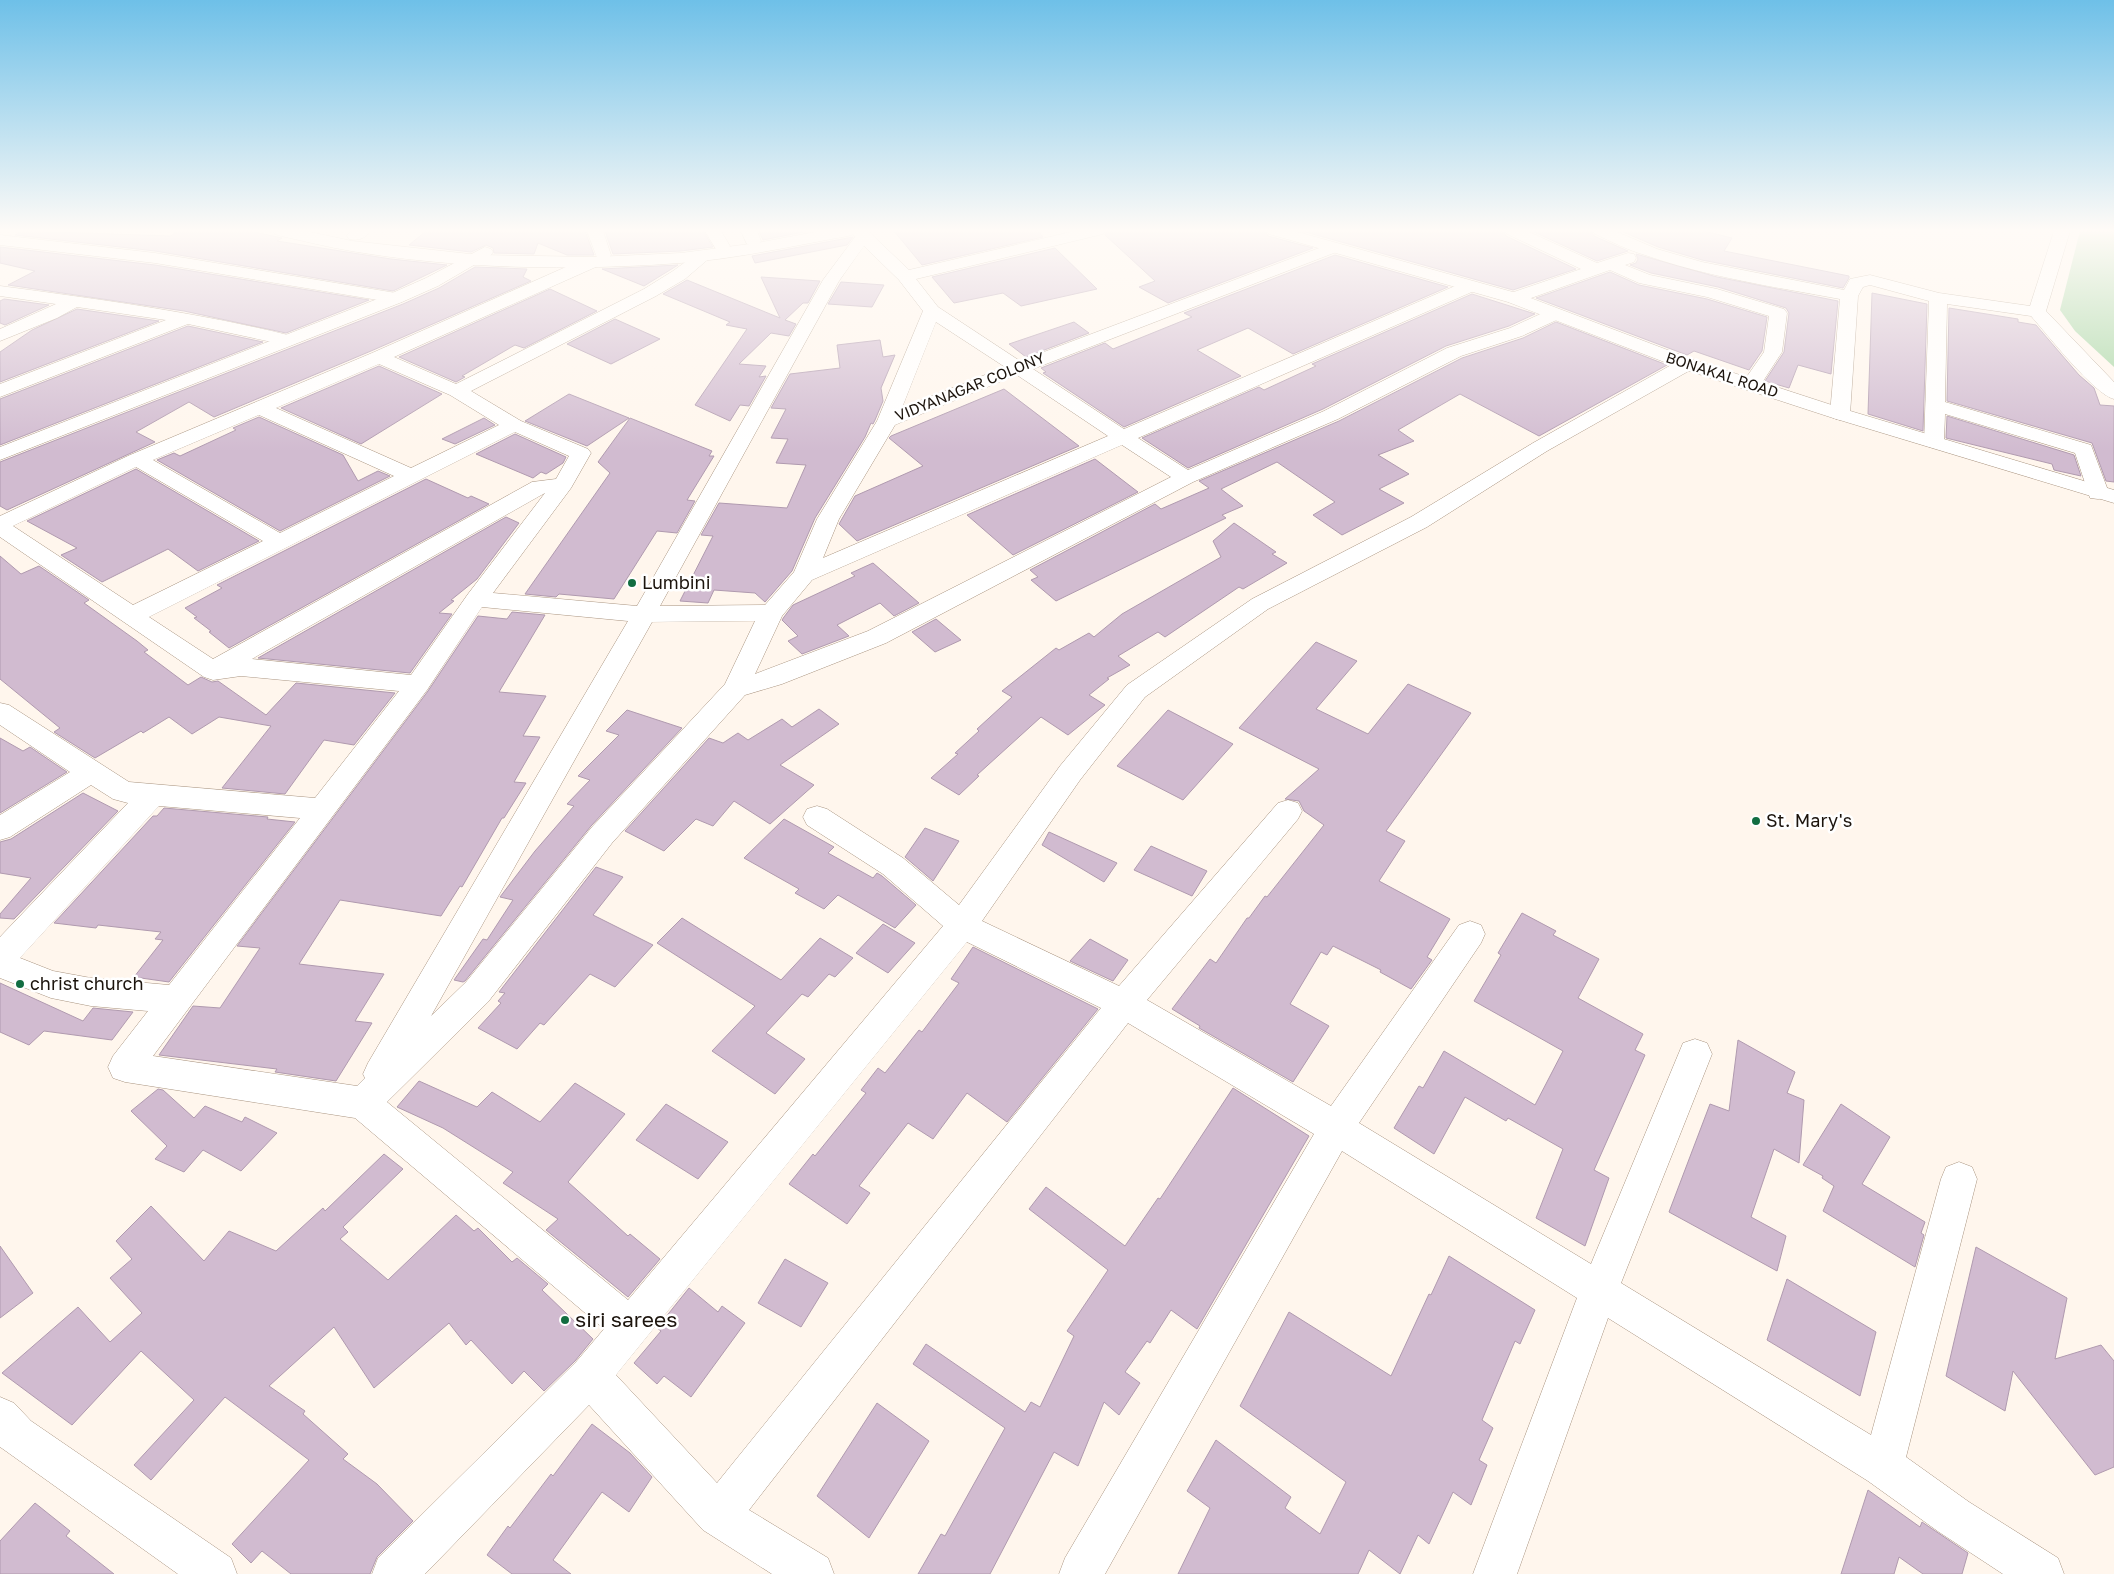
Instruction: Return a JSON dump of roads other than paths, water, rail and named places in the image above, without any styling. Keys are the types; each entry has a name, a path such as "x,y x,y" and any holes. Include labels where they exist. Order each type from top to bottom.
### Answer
{"street":[{"path":"0,336 51,314 68,304"},
{"path":"97,304 246,329 286,340"},
{"path":"0,454 379,304"},
{"path":"0,526 137,459 379,358 496,304"},
{"path":"457,391 508,362 624,304"},
{"path":"363,1104 684,543 817,304"},
{"path":"927,304 932,311 1125,436 1186,478"},
{"name":"VIDYANAGAR COLONY","path":"887,421 1110,331 1181,304"},
{"path":"804,575 1428,304"},
{"name":"BONAKAL ROAD","path":"1531,304 1687,364 1750,385 2106,495"},
{"path":"1749,304 1778,313 1773,352 1750,385"},
{"path":"1840,414 1848,304"},
{"path":"1934,442 1938,304"},
{"path":"1984,304 2037,312 2085,365 2114,393"},
{"path":"2037,312 2039,304"},
{"path":"363,1104 477,992 602,835 736,689 771,612 804,575 828,519 887,421 932,311"},
{"path":"736,689 774,678 877,637 1186,478 1331,415 1454,352 1516,332 1555,314"},
{"path":"0,391 186,318"},
{"path":"379,358 457,391 514,425 581,453 564,484 476,599 418,684 125,1067 363,1104 630,1326"},
{"path":"394,1574 590,1376 962,925 1070,773 1136,690 1260,604 1419,522 1540,447 1687,364"},
{"path":"1935,404 2084,449 2106,495"},
{"path":"258,407 410,476"},
{"path":"133,615 514,425"},
{"path":"137,459 280,542"},
{"path":"213,670 540,487 564,484"},
{"path":"0,526 213,670 241,667 418,684"},
{"path":"476,599 642,614 771,612"},
{"path":"0,712 123,792 323,809"},
{"path":"0,829 90,772"},
{"path":"0,958 153,794"},
{"path":"718,1515 1124,1004 1288,811"},
{"path":"817,817 893,866 962,925 1124,1004 1336,1128 1883,1466 1954,1517 2042,1574"},
{"path":"1081,1574 1336,1128 1470,934"},
{"path":"0,964 51,984 91,992 177,1000"},
{"path":"1495,1574 1599,1291 1696,1054"},
{"path":"1883,1466 1959,1180"},
{"path":"590,1376 718,1515 812,1574"},
{"path":"0,1417 17,1435 215,1574"}],"place":[{"name":"Lumbini","path":"632,583"},
{"name":"St. Mary's","path":"1756,821"},
{"name":"christ church","path":"20,984"},
{"name":"siri sarees","path":"565,1320"}]}
